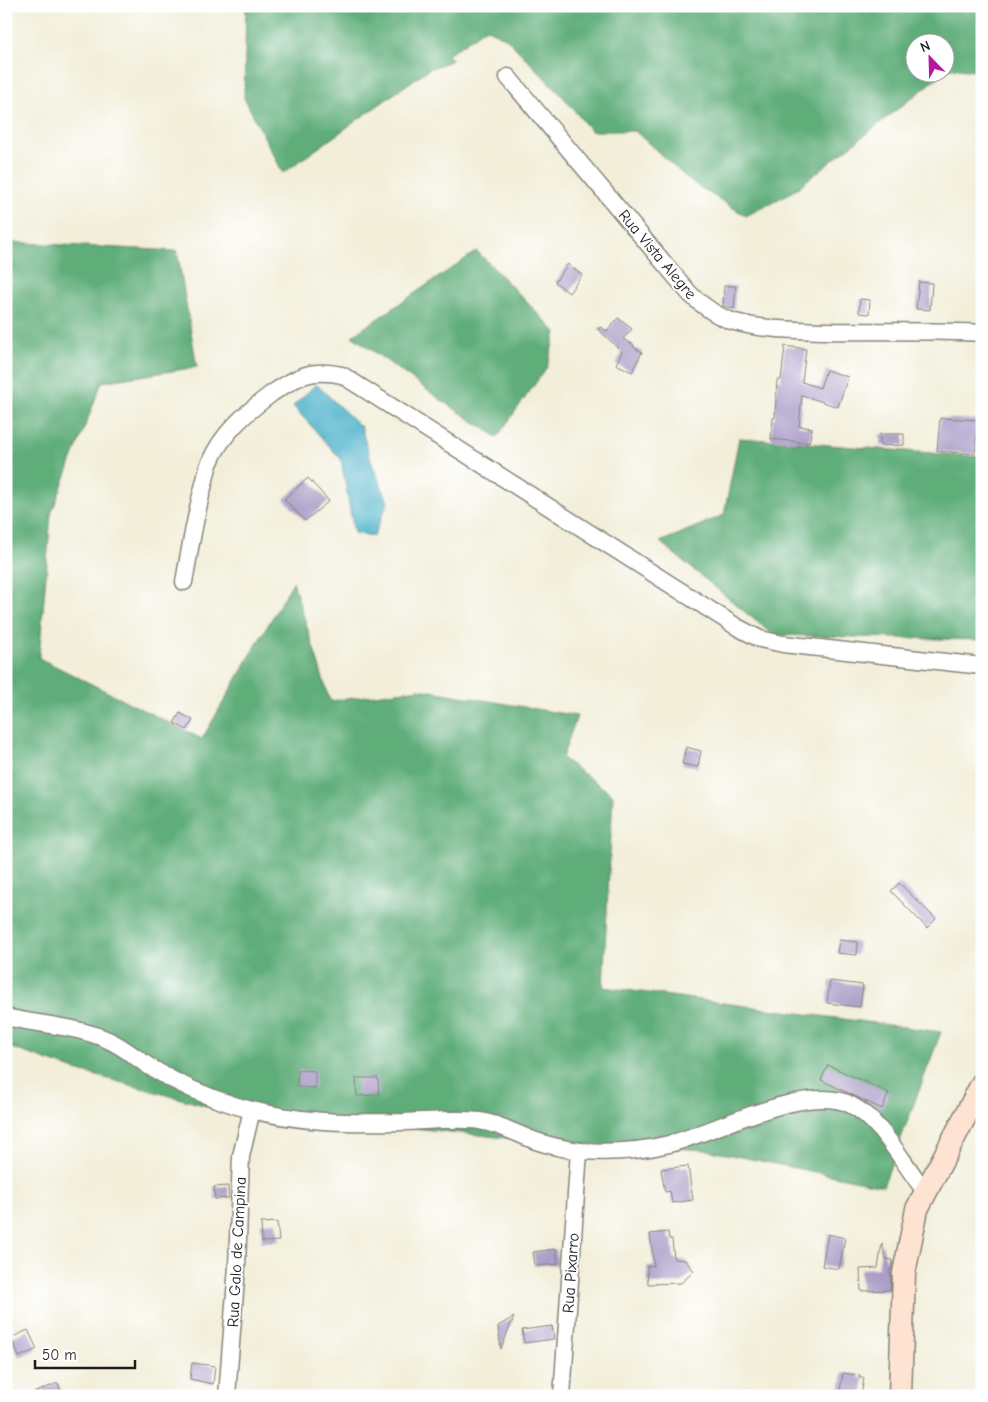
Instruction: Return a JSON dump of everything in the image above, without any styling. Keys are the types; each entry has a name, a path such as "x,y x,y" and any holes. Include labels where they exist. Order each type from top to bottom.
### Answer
{"street":[{"name":"Rua Vista Alegre","path":"508,77 690,294 708,309 734,322 771,328 982,333"},
{"path":"184,582 198,504 210,462 232,427 258,404 287,383 313,372 332,373 342,375 737,627 760,639 783,644 982,666"},
{"path":"6,1017 82,1031 109,1040 172,1079 234,1105 273,1116 309,1121 406,1122 455,1119 481,1121 500,1126 549,1145 579,1150 621,1151 665,1145 685,1140 768,1110 814,1098 840,1101 851,1105 872,1120 925,1191"},
{"path":"900,1396 904,1273 917,1209 982,1084"},
{"name":"Rua Galo de Campina","path":"227,1396 237,1266 241,1156 252,1110"},
{"name":"Rua Pixarro","path":"562,1396 579,1150"}],"green space":[{"path":"246,6 982,6 982,72 956,69 956,32 906,32 906,82 932,82 792,192 746,216 690,181 635,131 591,131 565,99 507,39 486,28 448,55 453,60 429,69 283,173 244,98"},
{"path":"6,242 177,251 197,367 102,382 51,514 39,658 202,739 293,582 330,701 419,689 577,716 562,758 613,795 603,987 941,1032 883,1186 707,1150 543,1142 214,1108 72,1069 6,1046"},
{"path":"477,251 556,332 547,367 497,437 441,400 352,336"},
{"path":"739,438 982,457 982,640 773,635 660,542 724,515"}],"water":[{"path":"316,384 361,427 372,464 388,502 374,536 354,533 341,459 293,406"}],"building":[{"path":"568,264 582,275 569,293 555,282"},
{"path":"919,282 932,283 930,310 916,309"},
{"path":"724,286 736,286 734,309 723,306"},
{"path":"860,299 870,300 869,314 859,313"},
{"path":"618,318 632,329 623,339 642,352 632,372 616,364 622,352 598,329 600,327 607,331"},
{"path":"785,346 806,349 802,382 820,388 826,370 848,377 838,407 802,395 799,426 812,428 809,443 771,439 773,418 775,418 777,380 781,380"},
{"path":"940,418 978,420 975,454 937,451"},
{"path":"880,434 904,434 904,445 880,446"},
{"path":"308,478 329,501 305,521 284,499"},
{"path":"180,713 193,720 187,730 174,723"},
{"path":"686,747 701,751 698,767 682,764"},
{"path":"899,883 936,919 927,928 891,891"},
{"path":"839,940 858,942 857,955 837,953"},
{"path":"830,981 863,985 860,1007 827,1003"},
{"path":"828,1065 889,1093 882,1109 821,1080"},
{"path":"298,1070 315,1071 315,1088 297,1087"},
{"path":"356,1078 378,1078 379,1095 357,1096"},
{"path":"688,1166 693,1200 672,1203 670,1191 665,1192 661,1169"},
{"path":"228,1186 229,1198 215,1199 214,1187"},
{"path":"277,1222 279,1241 262,1242 261,1223"},
{"path":"668,1232 669,1239 672,1239 674,1259 685,1260 694,1271 681,1283 648,1284 647,1266 654,1266 650,1234"},
{"path":"828,1234 845,1238 839,1269 822,1266"},
{"path":"882,1243 886,1259 893,1260 891,1270 889,1270 891,1278 890,1290 861,1291 860,1269 878,1268"},
{"path":"556,1249 558,1264 535,1266 533,1252"},
{"path":"514,1317 508,1331 501,1349 498,1326"},
{"path":"552,1326 554,1339 524,1343 522,1330"},
{"path":"28,1330 37,1349 19,1357 11,1338"},
{"path":"192,1363 215,1366 213,1384 190,1379"},
{"path":"843,1373 860,1375 859,1378 864,1378 861,1396 839,1396"},
{"path":"58,1383 63,1396 28,1396 28,1395"}]}
